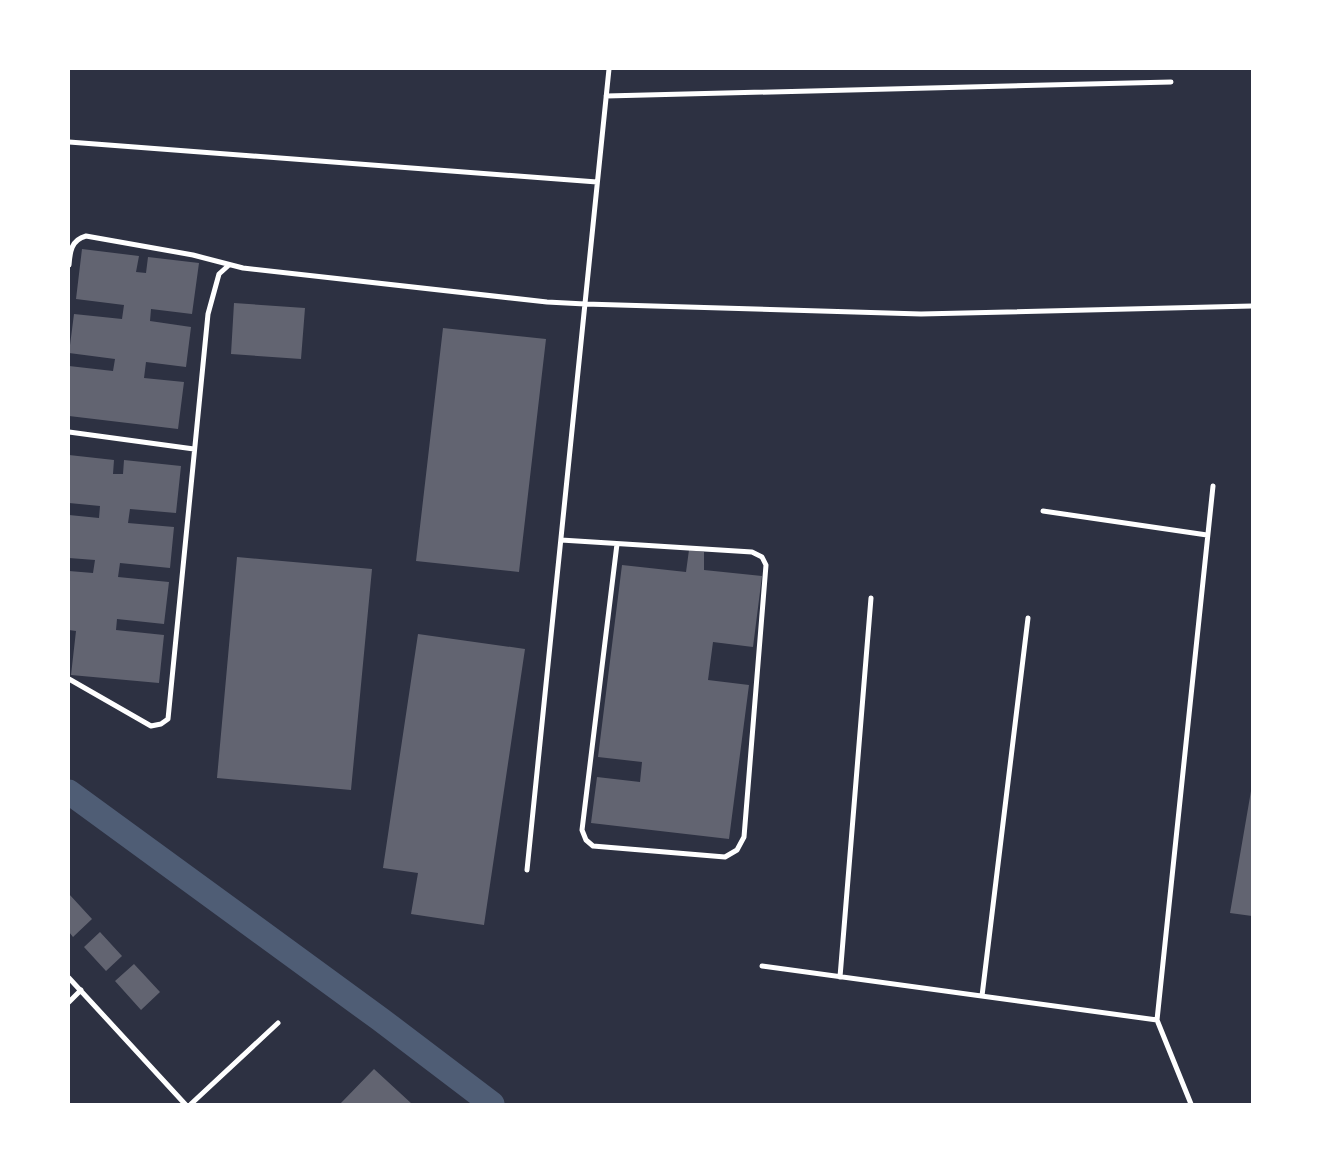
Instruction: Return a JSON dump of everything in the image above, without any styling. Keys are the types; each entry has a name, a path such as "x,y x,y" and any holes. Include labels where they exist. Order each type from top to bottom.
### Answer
{"street":[{"path":"527,870 609,69"},
{"path":"606,96 1171,82"},
{"path":"69,142 597,182"},
{"path":"69,265 70,251 73,244 79,238 86,236 193,255 229,265 320,277 585,304 921,314 1252,306"},
{"path":"69,679 151,726 160,724 168,718 208,314 219,274 229,265"},
{"path":"69,432 194,449"},
{"path":"1191,1104 1157,1020 1213,486"},
{"path":"1043,511 1208,535"},
{"path":"561,540 752,552 762,557 766,564 744,837 737,850 725,857 593,846 586,840 582,830 617,544"},
{"path":"840,976 871,598"},
{"path":"982,996 1028,618"},
{"path":"762,966 1157,1020"},
{"path":"69,978 185,1104"},
{"path":"69,1002 80,990"},
{"path":"191,1104 278,1023"}],"building":[{"path":"82,249 139,256 136,272 146,273 148,257 199,263 192,314 151,309 150,321 191,327 186,367 146,362 144,378 184,382 178,429 69,416 69,366 113,371 115,359 69,353 74,314 122,319 124,305 76,299"},
{"path":"234,303 305,308 301,359 231,354"},
{"path":"443,328 546,339 519,572 416,561"},
{"path":"69,455 114,460 113,474 123,474 124,460 181,466 176,513 130,509 128,523 174,527 170,568 120,563 118,577 169,582 164,624 117,619 116,630 164,635 159,683 71,675 76,631 69,630 69,571 93,573 95,560 69,558 69,515 99,518 100,506 69,503"},
{"path":"689,550 704,552 704,570 762,576 753,647 713,642 708,680 749,685 729,839 591,823 597,777 640,782 642,762 598,757 622,565 686,572"},
{"path":"237,557 372,569 351,790 217,778"},
{"path":"418,634 525,649 484,925 411,914 418,873 383,868"},
{"path":"1252,791 1252,916 1230,913"},
{"path":"69,894 92,919 73,937 69,932"},
{"path":"100,932 122,956 106,971 84,947"},
{"path":"134,964 160,992 141,1010 115,981"},
{"path":"374,1069 412,1104 340,1104"}],"waterway":[{"path":"69,792 380,1019 492,1104"}]}
